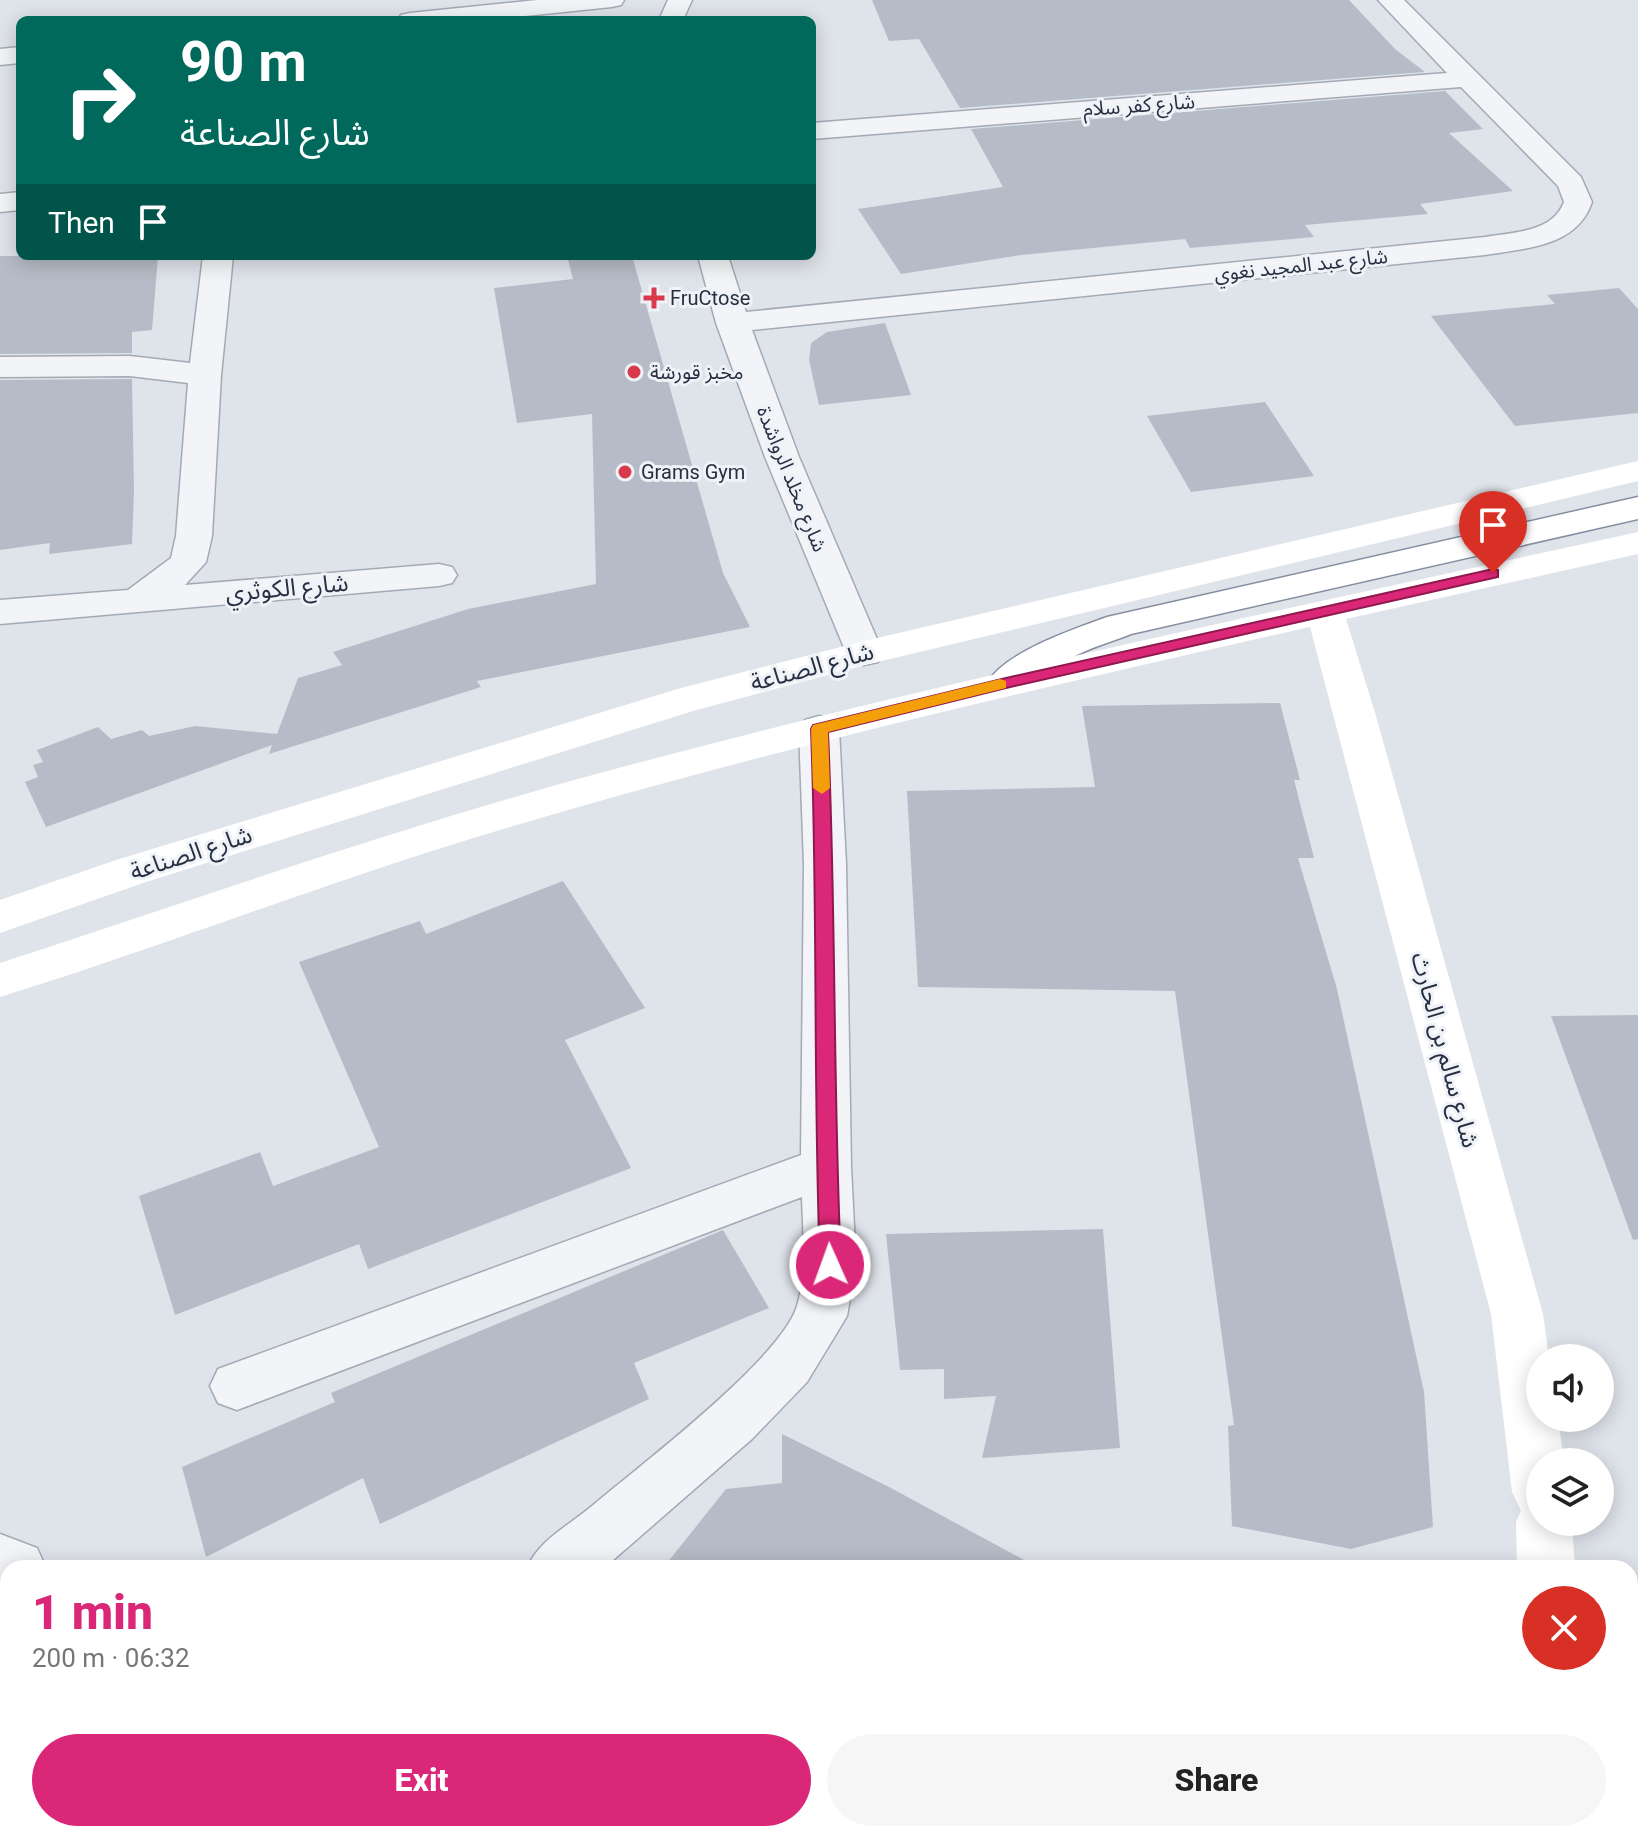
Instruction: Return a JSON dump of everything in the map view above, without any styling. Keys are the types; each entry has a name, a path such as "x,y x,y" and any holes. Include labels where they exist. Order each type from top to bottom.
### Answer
{"main road":[{"path":"1581,484 1638,458"},
{"name":"شارع الصناعة","path":"0,917 131,871 681,701 864,653 1638,471"},
{"path":"1006,683 1057,649 1120,625 1638,508"},
{"path":"0,980 464,826 819,729 1006,683 1638,543"},
{"name":"شارع سالم بن الحارث","path":"1325,613 1356,716 1517,1314 1534,1448"},
{"path":"1545,1536 1546,1560"}],"street":[{"path":"450,16 612,0"},
{"name":"شارع عبد المجيد نغوي","path":"732,323 1485,246 1529,238 1554,230 1570,219 1578,202 1571,183 1390,0"},
{"name":"شارع كفر سلام","path":"816,131 1466,79"},
{"name":"شارع الكوثري","path":"135,602 170,579 188,562 194,536 205,375 218,260"},
{"name":"شارع مخلد الرواشدة","path":"714,260 732,323 792,488 864,653"},
{"path":"0,367 114,365 205,375"},
{"name":"شارع الكوثري","path":"0,612 439,575"},
{"path":"568,1560 733,1421 788,1365 821,1316 830,1265 826,1167 826,911 819,729"},
{"path":"237,1386 826,1167"}],"building":[{"path":"872,0 1349,0 1395,49 1425,72 960,108 919,39 889,41"},
{"path":"1445,91 1483,129 1449,133 1513,191 1420,204 1428,214 1305,225 1314,237 1190,248 1185,239 1021,255 901,274 858,209 1003,187 971,129"},
{"path":"0,256 16,256 16,260 158,260 152,330 132,332 132,353 0,354"},
{"path":"568,260 633,260 723,573 750,627 477,681 481,687 269,754 272,745 46,827 25,782 38,777 33,765 43,762 37,750 98,727 111,739 142,730 149,736 195,726 277,734 298,678 342,665 333,652 468,609 596,584 592,414 517,423 494,288 573,279"},
{"path":"1619,288 1638,309 1638,413 1515,426 1431,316 1555,304 1547,295"},
{"path":"885,323 911,395 819,405 809,360 811,343 827,332"},
{"path":"132,379 132,544 49,554 50,543 0,550 0,380"},
{"path":"1265,402 1314,476 1191,492 1147,416"},
{"path":"1280,703 1300,780 1294,780 1314,858 1298,858 1337,989 1424,1392 1433,1527 1351,1549 1232,1526 1228,1426 1234,1425 1175,991 918,987 907,791 1095,787 1082,706"},
{"path":"563,881 645,1008 565,1040 631,1168 368,1269 359,1244 175,1315 139,1196 260,1152 273,1186 379,1147 299,962 420,921 426,934"},
{"path":"1638,1015 1638,1239 1633,1240 1551,1016"},
{"path":"1103,1229 1120,1448 982,1458 996,1396 944,1399 944,1369 900,1370 886,1234"},
{"path":"723,1230 769,1308 634,1363 649,1399 380,1524 363,1478 206,1557 182,1467 335,1402 331,1393"},
{"path":"782,1434 1024,1560 669,1560 726,1489 782,1483"}],"slow traffic":[{"path":"822,788 819,729 1000,684"}],"place":[{"name":"FruCtose","path":"654,298"},
{"name":"مخبز قورشة","path":"634,372"},
{"name":"Grams Gym","path":"625,472"}],"route":[{"path":"830,1265 826,1167 828,1038 825,864 819,729 1006,683 1493,573"}]}
